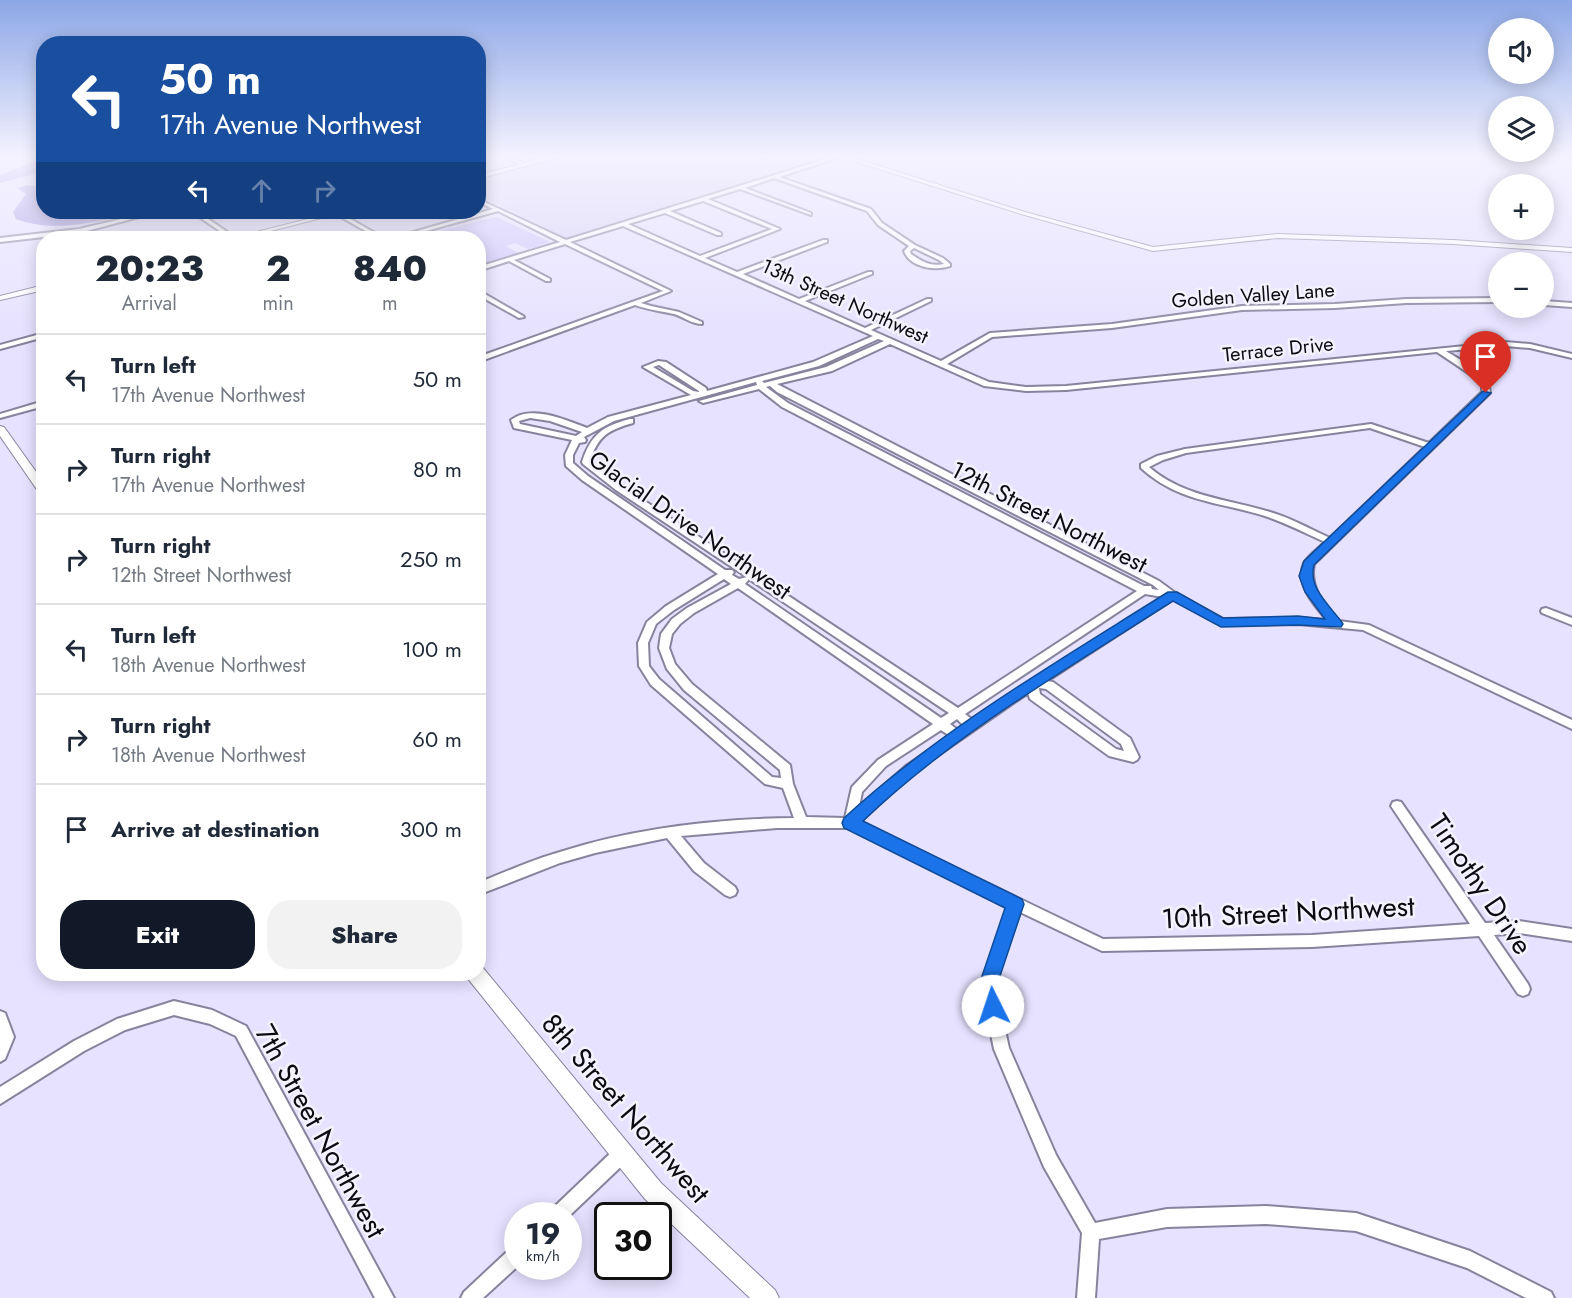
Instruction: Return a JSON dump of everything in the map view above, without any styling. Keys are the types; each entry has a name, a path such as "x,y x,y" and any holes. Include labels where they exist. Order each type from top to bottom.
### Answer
{"street":[{"path":"79,231 127,219"},
{"path":"206,219 224,231"},
{"path":"262,231 310,219"},
{"path":"350,219 369,231"},
{"path":"421,231 465,219"},
{"path":"486,357 668,291 515,219"},
{"path":"486,267 641,219"},
{"path":"683,219 719,234"},
{"path":"700,257 777,229 751,219"},
{"path":"875,219 913,246 941,259 948,265 940,268 924,265 908,255 907,250 913,246"},
{"path":"1043,219 1153,249 1235,238 1288,236 1572,250"},
{"name":"13th Street Northwest","path":"623,224 987,384"},
{"path":"0,240 36,236"},
{"path":"738,274 825,241"},
{"path":"509,260 548,280"},
{"path":"800,301 870,273"},
{"path":"0,298 36,289"},
{"path":"486,296 521,316"},
{"path":"866,330 929,300"},
{"name":"Golden Valley Lane","path":"942,364 990,335 1112,326 1242,308 1488,300"},
{"path":"636,303 677,313 700,323"},
{"path":"1554,304 1571,306"},
{"name":"Glacial Drive Northwest","path":"879,336 816,364 760,384 611,419 587,431 570,447 567,455 569,464 585,478 957,735"},
{"path":"0,347 36,337"},
{"path":"760,384 775,385 829,369 890,341"},
{"name":"Terrace Drive","path":"987,384 1010,389 1054,388 1505,344 1530,346 1572,356"},
{"path":"1336,624 1312,592 1305,576 1308,563 1486,393 1486,386 1482,379 1439,350"},
{"path":"658,363 663,364 703,390 705,397 691,393 647,367 658,363"},
{"name":"12th Street Northwest","path":"760,384 785,405 1145,591 1173,595 1221,622 1298,621 1365,627 1572,725"},
{"path":"486,886 560,857 670,832 802,822 850,823 910,769 957,735 1173,595 1156,582 780,390 775,385"},
{"path":"595,439 587,431 533,415 523,415 515,420 517,426 578,439 595,439 620,424 705,397"},
{"path":"0,416 36,405"},
{"path":"1332,542 1269,515 1191,494 1153,476 1144,466 1160,458 1185,451 1371,426 1431,446"},
{"path":"0,429 36,479"},
{"path":"595,439 586,462 619,488 956,712 972,726"},
{"path":"738,566 670,608 652,622 643,644 644,666 655,682 769,781 787,784"},
{"path":"752,575 681,616 667,630 663,644 665,660 673,673 688,687 786,768 787,784 802,822"},
{"path":"850,823 856,790 882,763 1156,582"},
{"path":"1546,611 1572,622"},
{"path":"1020,673 1034,684 1049,685 1126,741 1133,757 1113,753 1034,696 1034,684"},
{"name":"Timothy Drive","path":"1397,806 1523,989"},
{"name":"10th Street Northwest","path":"850,823 1102,945 1312,941 1519,927 1572,935"},
{"path":"670,832 699,867 730,891"},
{"path":"1016,904 988,985 1002,1049 1050,1161 1091,1232 1086,1298"},
{"name":"8th Street Northwest","path":"482,981 653,1191 767,1298"},
{"name":"7th Street Northwest","path":"0,1096 80,1046 122,1024 174,1008 212,1017 241,1031 385,1298"},
{"path":"0,1018 6,1037 0,1054"},
{"path":"572,1202 623,1153"},
{"path":"1091,1232 1167,1218 1266,1215 1356,1222 1470,1260 1545,1298"},
{"path":"470,1298 504,1266"}],"shaded area":[{"path":"16,219 109,219 62,226"},
{"path":"490,219 500,219 550,242 528,249 515,243 506,246 518,253 486,263 486,231 439,231"},
{"path":"527,219 629,219 566,238"}],"route":[{"path":"993,1006 988,985 1016,904 850,823 910,769 1051,673 1173,595 1221,622 1298,621 1336,624 1312,592 1305,576 1308,563 1408,470 1486,393"}]}
